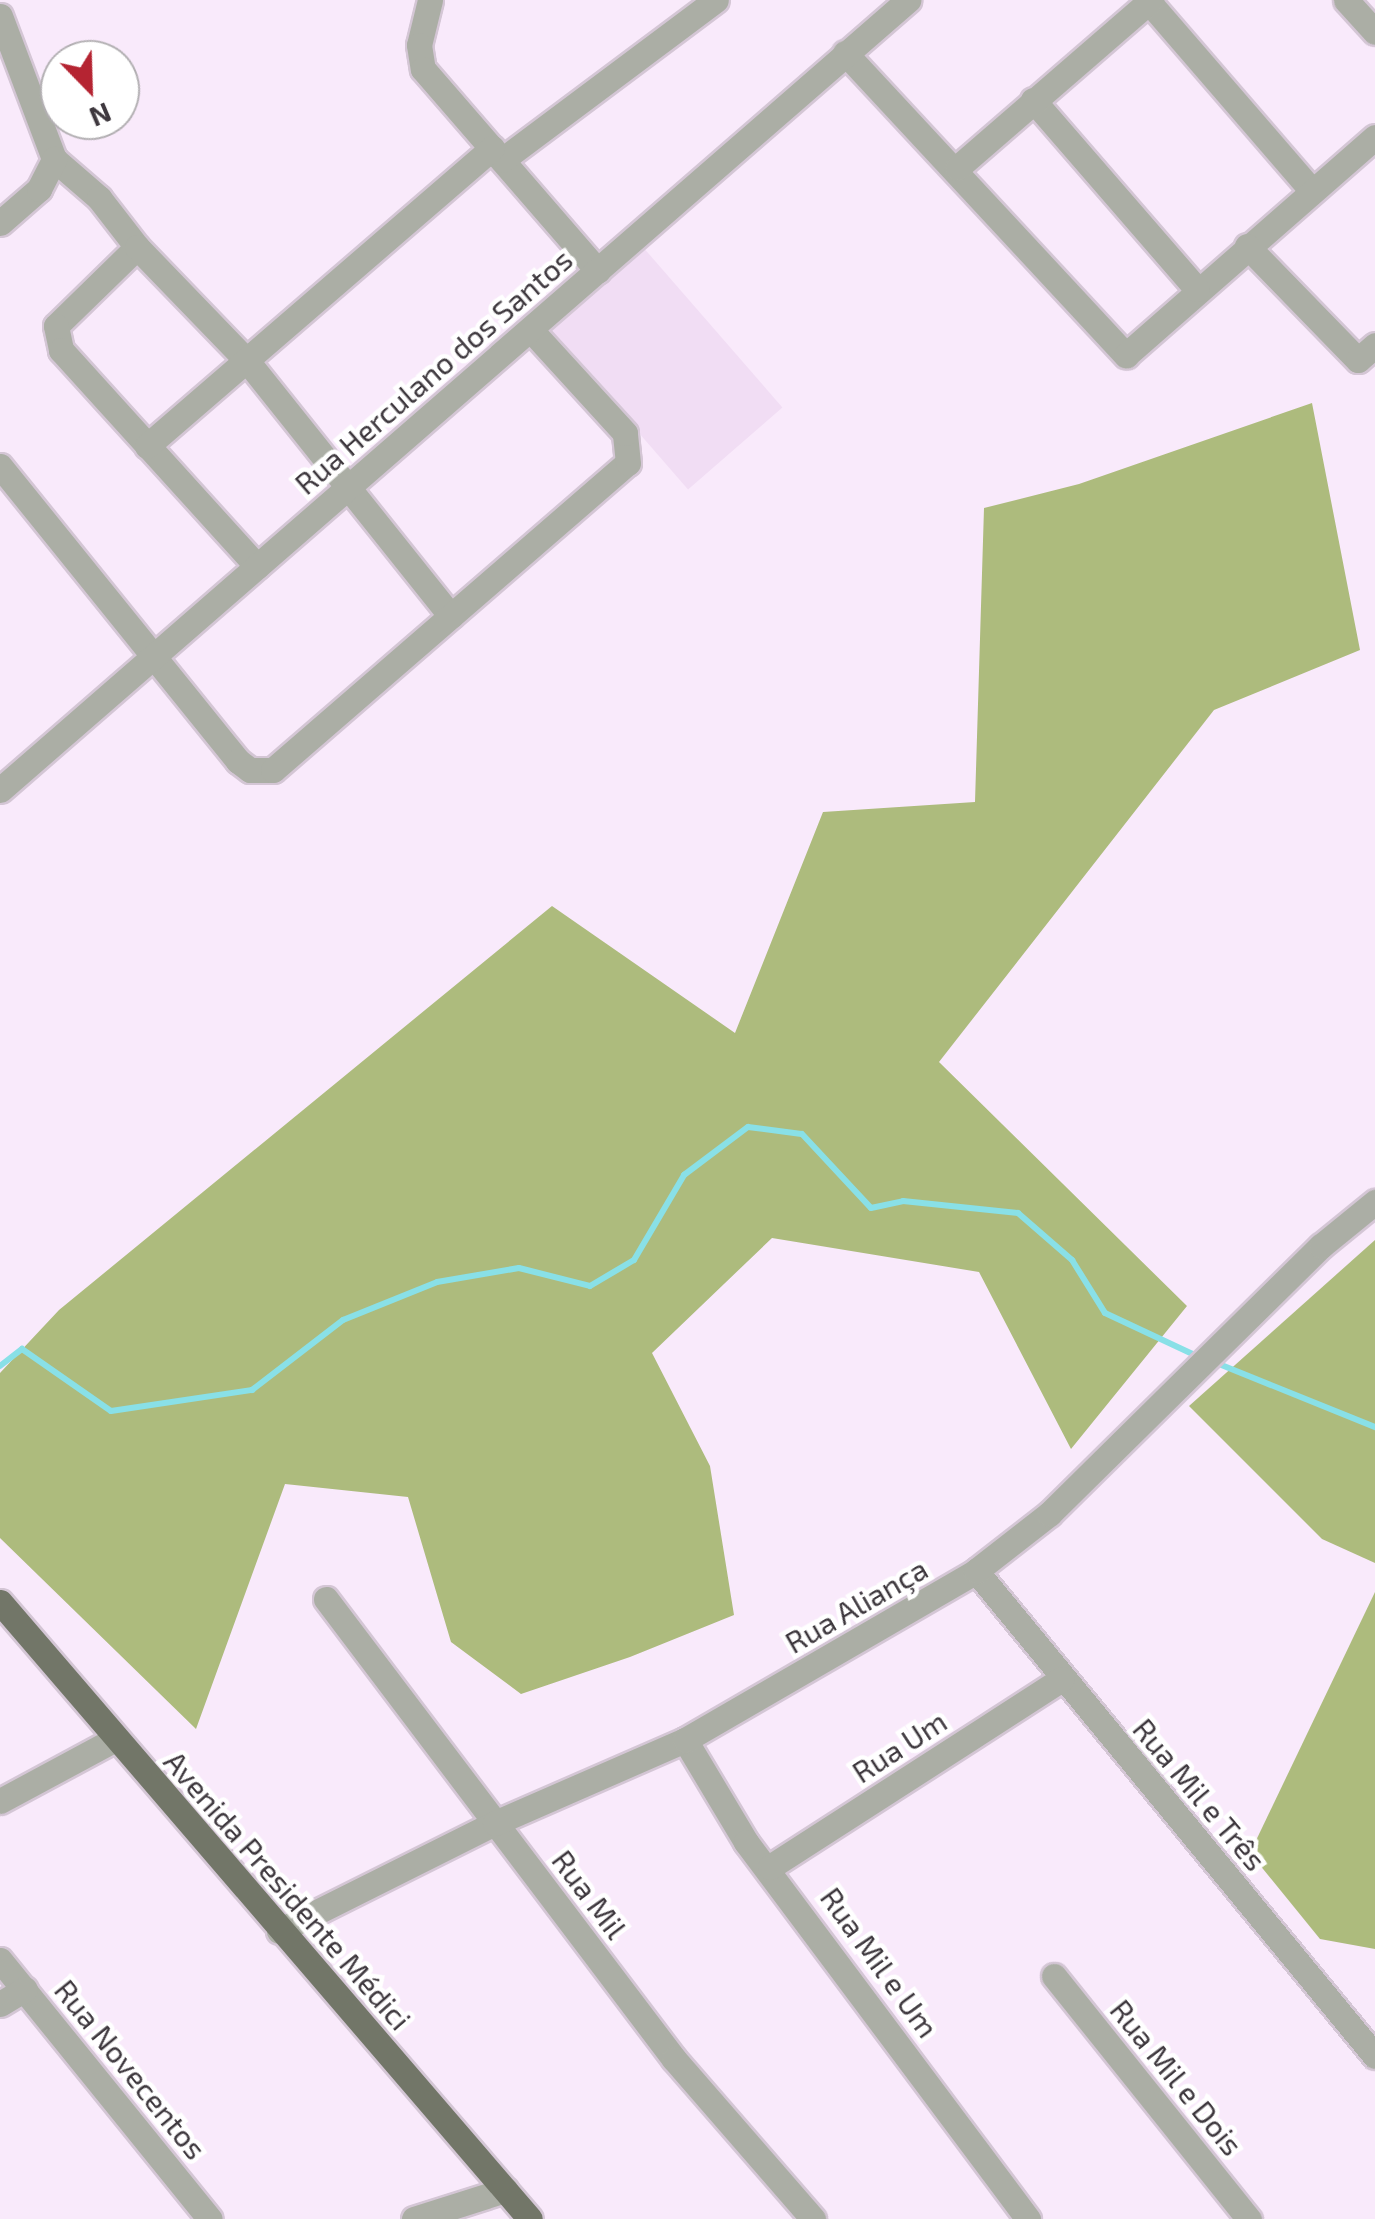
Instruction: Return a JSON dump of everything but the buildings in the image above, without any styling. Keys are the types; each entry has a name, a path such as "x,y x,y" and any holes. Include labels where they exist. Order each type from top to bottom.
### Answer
{"main road":[{"name":"Avenida Presidente Médici","path":"0,1602 279,1932 530,2219"}],"street":[{"path":"430,0 419,45 423,70 598,271"},
{"path":"147,446 497,154 716,0"},
{"name":"Rua Herculano dos Santos","path":"0,790 908,0"},
{"path":"1346,0 1375,32"},
{"path":"957,168 1150,1 1312,191"},
{"path":"0,16 54,159 99,198 138,248 248,362 452,616"},
{"path":"845,53 957,168 1126,354 1375,137"},
{"path":"1033,100 1196,290"},
{"path":"0,223 39,189 54,159"},
{"path":"1247,246 1358,360 1375,345"},
{"path":"138,248 56,326 56,338 67,360 257,566"},
{"path":"0,466 152,660 238,761 262,772 299,752 628,463 631,453 625,433 530,330"},
{"name":"Rua Aliança","path":"279,1932 495,1823 685,1740 976,1571 1049,1514 1321,1246 1375,1202"},
{"name":"Rua Mil e Três","path":"976,1571 1375,2056"},
{"name":"Rua Mil","path":"326,1600 674,2059 813,2219"},
{"name":"Rua Um","path":"770,1868 1062,1678"},
{"path":"0,1800 116,1739"},
{"name":"Rua Mil e Um","path":"685,1740 746,1842 770,1868 1028,2219"},
{"name":"Rua Novecentos","path":"0,1960 210,2219"},
{"name":"Rua Mil e Dois","path":"1054,1976 1249,2219"},
{"path":"0,2004 24,1989"},
{"path":"414,2219 505,2190"}],"shaded area":[{"path":"642,246 782,408 688,490 548,328"}],"green space":[{"path":"1312,403 1360,650 1214,710 939,1062 1187,1306 1071,1449 979,1272 772,1238 652,1353 710,1466 734,1615 630,1657 521,1694 451,1642 408,1497 285,1484 196,1729 0,1538 0,1373 59,1310 552,906 735,1033 823,812 975,802 984,508 1079,484"},
{"path":"1375,1240 1375,1563 1322,1539 1189,1406"},
{"path":"1375,1592 1375,1949 1320,1939 1250,1853"}],"waterway":[{"path":"0,1366 22,1349 111,1411 252,1390 343,1320 437,1282 519,1268 590,1286 634,1260 684,1175 748,1127 802,1134 871,1208 903,1201 1018,1213 1072,1260 1105,1313 1197,1356"},
{"path":"1214,1362 1375,1427"}]}
